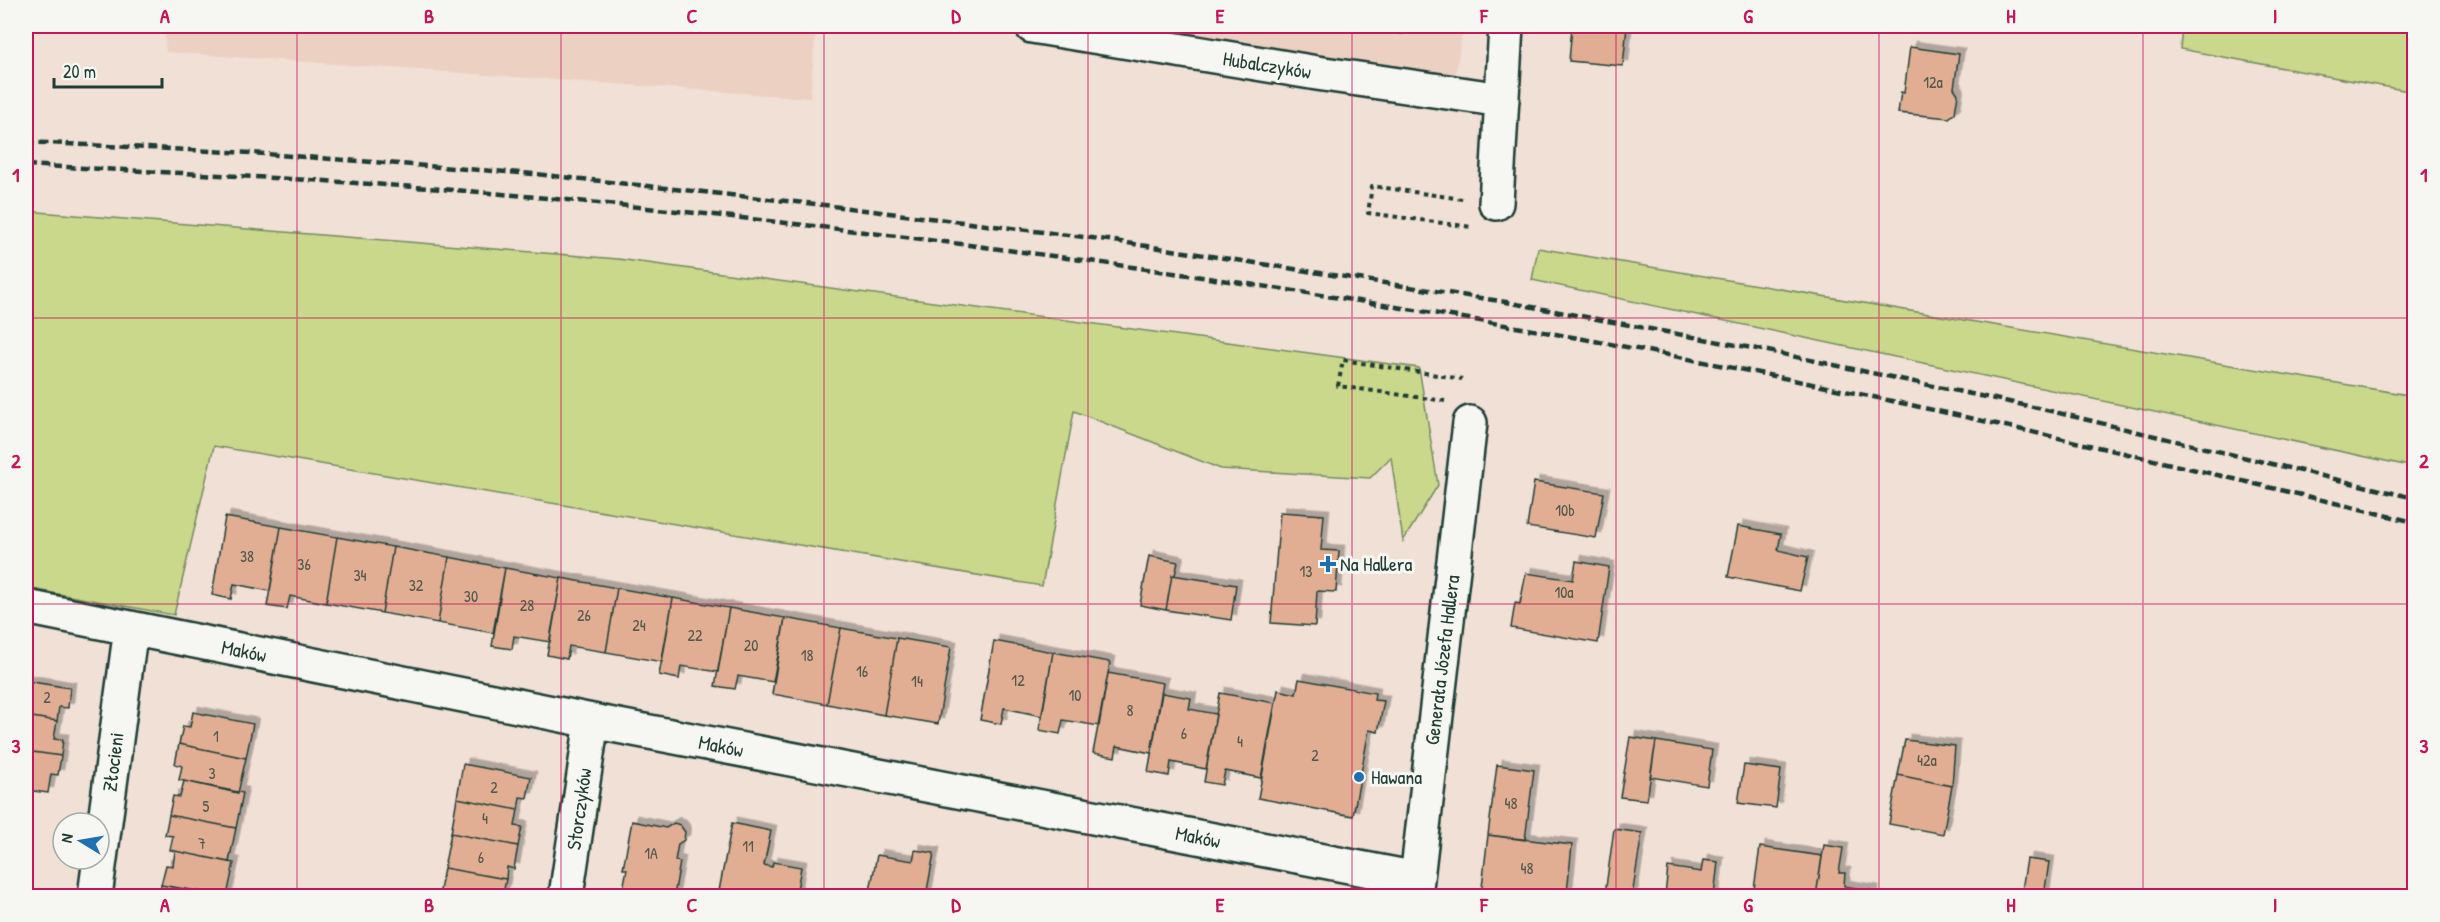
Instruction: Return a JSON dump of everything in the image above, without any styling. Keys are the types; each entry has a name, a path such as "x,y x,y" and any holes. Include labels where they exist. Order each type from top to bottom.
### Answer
{"street":[{"name":"Hubalczyków","path":"1032,26 1317,73 1502,100"},
{"path":"1489,216 1502,100 1506,26"},
{"name":"Generała Józefa Hallera","path":"1416,888 1460,413"},
{"name":"Maków","path":"26,607 1416,888"},
{"name":"Złocieni","path":"95,897 130,628"},
{"name":"Storczyków","path":"566,897 592,721"}],"path":[{"path":"1372,186 1489,216 1368,213 1372,186"},
{"path":"1460,413 1338,386 1343,360 1462,379"}],"shaded area":[{"path":"164,26 816,26 810,98 166,52"},
{"path":"978,26 1463,26 1451,105"}],"green space":[{"path":"2182,26 2414,26 2414,92 2180,49"},
{"path":"26,211 618,259 1419,368 1438,485 1403,541 1391,457 1370,478 1221,469 1074,411 1042,586 214,446 174,615 26,588"},
{"path":"1538,248 2414,396 2414,467 1532,280"}],"building":[{"path":"1354,26 1404,26 1403,34 1354,28"},
{"path":"1572,26 1627,26 1623,66 1569,61"},
{"path":"1910,47 1959,54 1954,88 1958,94 1955,113 1949,118 1898,113 1901,92 1904,93"},
{"path":"1534,482 1604,493 1596,538 1527,527"},
{"path":"1280,512 1324,515 1321,550 1339,551 1336,592 1317,591 1315,626 1271,623"},
{"path":"225,517 281,527 270,591 234,584 231,599 212,595"},
{"path":"1738,526 1781,534 1778,550 1808,557 1800,591 1728,577"},
{"path":"281,527 337,537 326,603 290,596 287,609 267,606"},
{"path":"337,537 393,547 382,613 326,603"},
{"path":"393,547 449,557 438,623 382,613"},
{"path":"1149,556 1178,562 1175,575 1172,575 1166,610 1140,605"},
{"path":"449,557 505,568 493,633 438,623"},
{"path":"1576,561 1609,567 1598,643 1511,628 1515,603 1520,604 1526,573 1573,580"},
{"path":"505,568 561,578 550,642 514,636 512,649 492,646"},
{"path":"1172,575 1236,585 1231,620 1166,610"},
{"path":"561,578 617,588 606,652 569,646 567,659 547,655"},
{"path":"617,588 673,598 662,662 606,652"},
{"path":"673,598 729,608 718,672 681,666 679,679 659,675"},
{"path":"729,608 785,618 773,682 738,676 735,689 715,686"},
{"path":"785,618 841,628 827,704 772,694"},
{"path":"841,628 897,638 884,715 827,704"},
{"path":"897,638 951,647 938,724 884,715"},
{"path":"994,641 1053,652 1042,716 1004,708 1001,724 980,720"},
{"path":"1053,652 1110,662 1099,726 1063,720 1060,734 1039,730"},
{"path":"1108,673 1163,683 1151,753 1117,746 1115,757 1093,753"},
{"path":"1299,679 1375,693 1374,700 1384,701 1378,732 1369,730 1353,816 1258,798 1278,690 1296,694"},
{"path":"26,681 70,688 68,708 59,707 57,721 26,716"},
{"path":"1162,693 1191,698 1189,709 1216,714 1206,769 1171,762 1169,776 1148,772"},
{"path":"1220,693 1275,703 1261,778 1225,771 1222,785 1204,782"},
{"path":"193,712 253,724 246,758 179,744 183,726 190,727"},
{"path":"26,716 57,721 54,739 63,740 61,756 26,751"},
{"path":"1630,737 1656,741 1647,800 1620,797"},
{"path":"1905,740 1955,746 1952,786 1898,775"},
{"path":"1656,741 1712,750 1707,786 1650,777"},
{"path":"179,744 246,758 238,793 179,780 182,766 175,764"},
{"path":"26,751 61,756 58,775 51,774 48,793 26,790"},
{"path":"463,764 531,777 527,798 520,797 518,810 457,798"},
{"path":"1497,765 1534,770 1525,840 1488,835"},
{"path":"1744,765 1781,770 1776,808 1738,803"},
{"path":"1898,775 1952,786 1943,834 1889,824"},
{"path":"184,781 243,793 236,828 169,815 173,796 180,797"},
{"path":"457,798 518,810 515,826 522,827 518,846 451,833"},
{"path":"169,815 236,828 229,862 170,850 173,836 165,835"},
{"path":"632,821 666,828 674,823 680,825 685,832 684,840 678,844 675,861 680,862 674,896 629,896 629,893 619,891 623,889 627,869 623,869"},
{"path":"732,823 771,831 764,865 772,867 773,862 801,867 796,896 718,896"},
{"path":"1614,829 1642,833 1632,896 1605,894"},
{"path":"451,833 518,846 514,869 507,867 506,879 444,868"},
{"path":"1488,835 1572,845 1567,893 1541,890 1540,896 1481,896"},
{"path":"1824,845 1843,848 1839,873 1845,873 1844,886 1873,891 1873,896 1816,896"},
{"path":"1760,847 1822,856 1816,896 1753,896"},
{"path":"915,850 934,853 926,896 869,896 877,855 913,861"},
{"path":"175,851 234,863 227,896 161,885 166,865 173,866"},
{"path":"2027,859 2049,862 2044,896 2021,896"},
{"path":"1703,860 1718,862 1714,896 1665,896 1668,867 1701,872"},
{"path":"444,868 506,879 503,895 509,896 439,896"},
{"path":"161,885 218,896 159,896"}],"railway":[{"path":"26,142 251,153 535,174 824,205 1108,240 1506,302 1768,351 2042,409 2414,498"},
{"path":"26,165 472,191 777,222 1139,268 1499,324 1729,367 2073,441 2414,522"}],"place":[{"name":"Na Hallera","path":"1328,564"},
{"name":"Hawana","path":"1359,777"}]}
